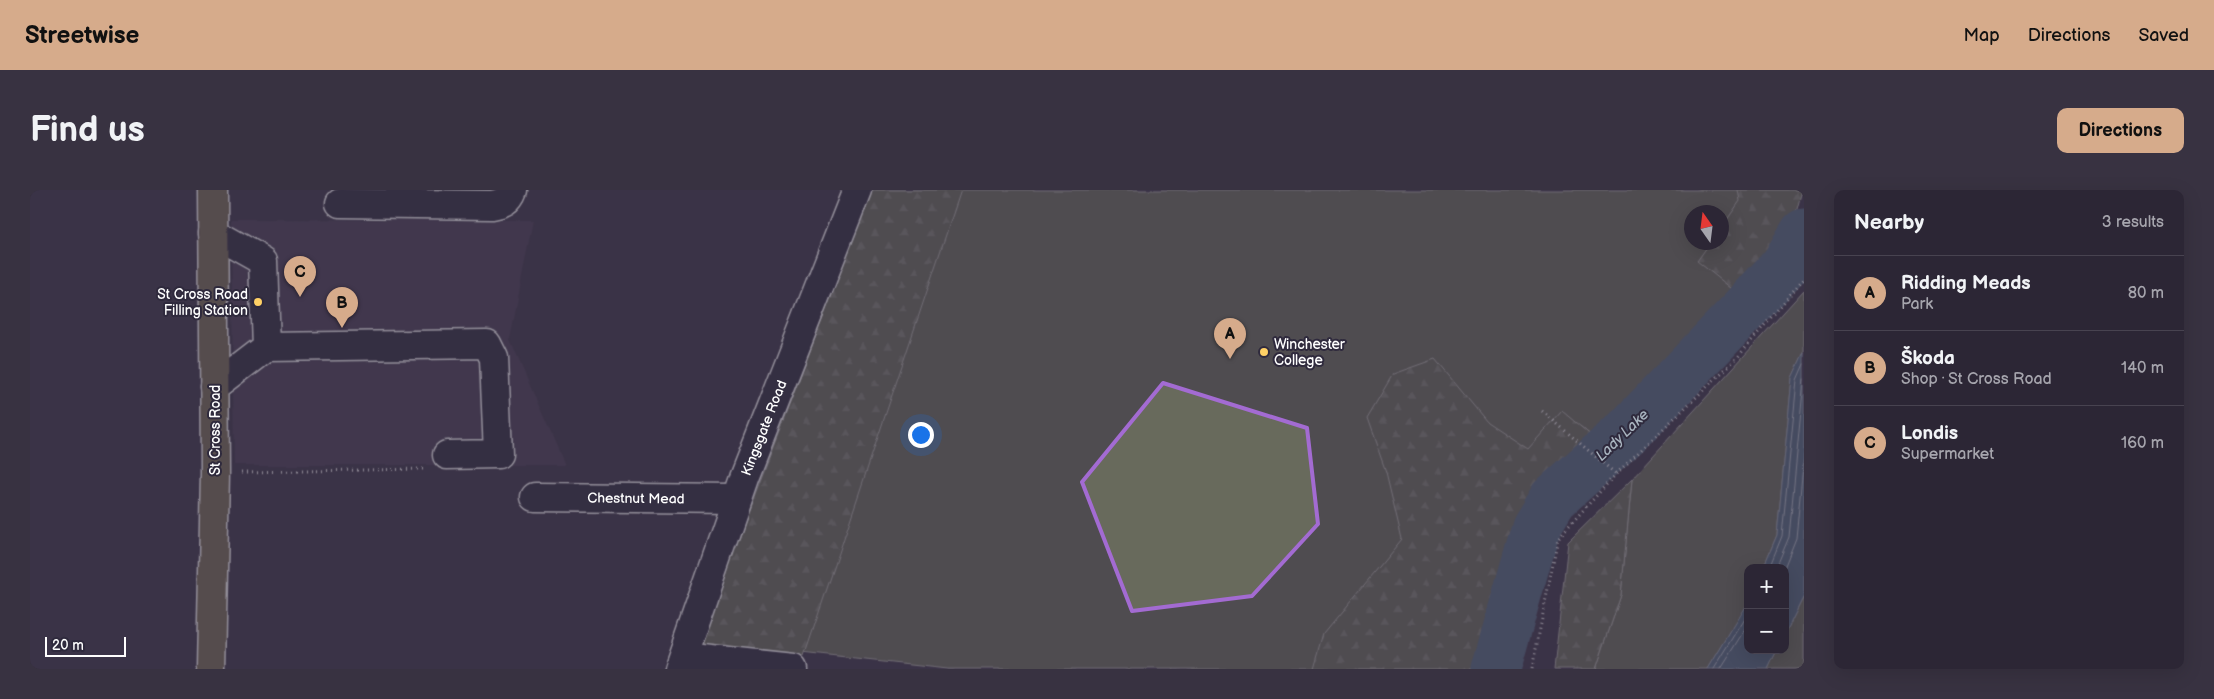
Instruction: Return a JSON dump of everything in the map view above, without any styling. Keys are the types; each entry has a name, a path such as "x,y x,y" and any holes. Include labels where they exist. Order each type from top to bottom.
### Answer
{"main road":[{"name":"St Cross Road","path":"211,669 215,473 213,190"}],"street":[{"path":"340,203 492,205 503,203 510,197 513,190"},
{"name":"Kingsgate Road","path":"680,663 736,499 858,190"},
{"path":"213,233 262,261 266,347"},
{"path":"214,388 266,347 487,344 494,358 498,454 447,455"},
{"name":"Chestnut Mead","path":"535,497 736,499"},
{"path":"680,663 793,669"}],"path":[{"path":"1532,669 1558,538 1616,474 1737,358 1804,278"},
{"path":"1542,410 1616,474"}],"highlighted area":[{"path":"1163,383 1307,428 1318,524 1252,596 1132,611 1082,482"}],"shaded area":[{"path":"231,219 533,220 510,340 565,465 234,465"}],"green space":[{"path":"872,190 961,190 804,657 697,645"},
{"name":"Winchester College","path":"876,190 1787,190 1726,284 1736,292 1600,443 1580,426 1529,476 1478,669 947,669 702,642"},
{"path":"1738,190 1802,190 1791,232 1736,292 1697,261 1705,250 1729,250 1729,217 1740,201"},
{"path":"1804,290 1804,352 1792,378 1777,535 1765,564 1744,564 1744,611 1708,669 1596,669 1621,595 1632,479"},
{"path":"1435,359 1487,422 1528,449 1562,411 1600,443 1544,494 1489,669 1314,669 1324,634 1402,539 1386,472 1367,418 1393,374"},
{"path":"1632,479 1621,595 1596,669 1554,669 1568,542"},
{"path":"1804,596 1804,669 1768,669 1775,654 1789,654 1789,626"}],"water":[{"path":"1804,352 1804,596 1789,626 1789,564 1765,564 1777,535 1792,378"},
{"path":"1744,610 1744,654 1775,654 1768,669 1708,669"}],"waterway":[{"name":"Lady Lake","path":"1496,669 1536,527 1553,499 1628,431 1744,310 1785,265 1804,233"}],"place":[{"name":"Londis","path":"300,297"},
{"name":"St Cross Road Filling Station","path":"258,302"},
{"name":"Škoda","path":"342,328"},
{"name":"Winchester College","path":"1264,352"},
{"name":"Ridding Meads","path":"1230,359"}]}
